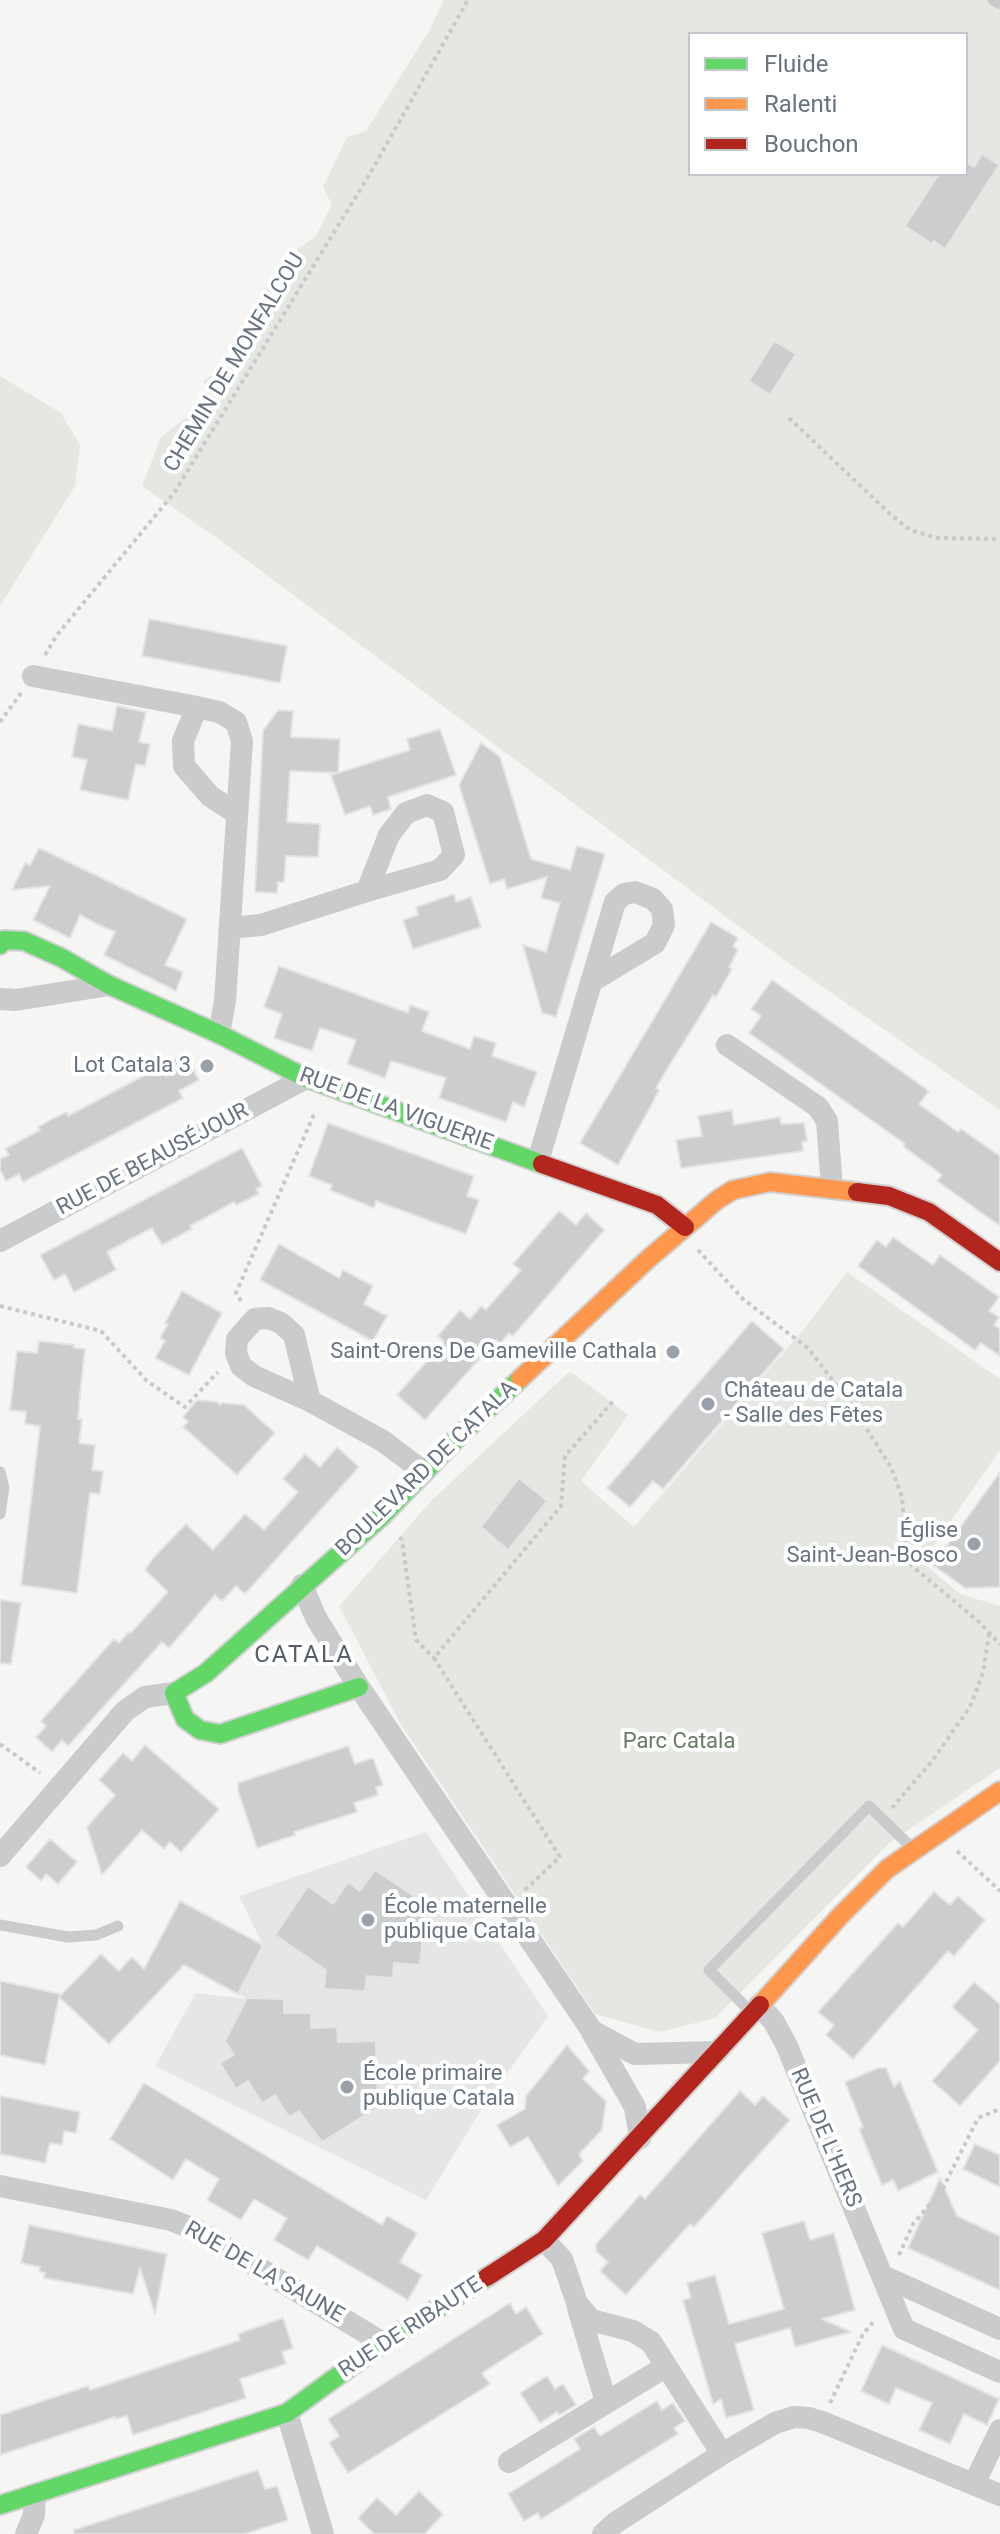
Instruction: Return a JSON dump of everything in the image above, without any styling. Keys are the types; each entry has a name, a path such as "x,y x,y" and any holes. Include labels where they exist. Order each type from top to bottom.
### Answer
{"street":[{"path":"33,676 197,707 219,712 236,722 242,741 225,1001 219,1034"},
{"path":"197,707 183,741 184,766 210,796 236,813"},
{"path":"230,928 261,925 367,891"},
{"name":"RUE DE LA VIGUERIE","path":"0,945 4,940 24,941 109,985 316,1082 657,1205 685,1227"},
{"path":"538,1161 592,981"},
{"path":"0,999 16,1000 109,985"},
{"path":"727,1045 818,1107 827,1121 832,1189"},
{"name":"RUE DE BEAUSÉJOUR","path":"0,1241 316,1082"},
{"name":"BOULEVARD DE CATALA","path":"174,1693 206,1673 381,1517 424,1472 685,1227 733,1190 770,1182 889,1196 929,1212 1000,1262"},
{"path":"310,1401 294,1335 281,1323 268,1318 255,1319 237,1339 236,1353 241,1366 254,1376 310,1401 383,1441 424,1472"},
{"path":"302,1585 316,1618 359,1687 592,2031 635,2107 640,2138"},
{"path":"0,1856 125,1711 145,1697 174,1693 185,1719 200,1730 220,1734 359,1687"},
{"path":"592,2031 635,2054 717,2052 887,1869 1000,1791"},
{"name":"RUE DE L'HERS","path":"756,2009 774,2022 786,2044 904,2329 1000,2372"},
{"name":"RUE DE RIBAUTE","path":"0,2505 287,2413 383,2343 544,2240 717,2052"},
{"name":"RUE DE LA SAUNE","path":"0,2186 171,2220 196,2230 383,2343"},
{"path":"544,2240 562,2259 606,2402"},
{"path":"888,2285 1000,2329"},
{"path":"577,2303 591,2320 633,2331 651,2342 722,2454"},
{"path":"509,2462 665,2367"},
{"path":"287,2413 323,2534"},
{"path":"603,2534 615,2523 722,2454 775,2423 794,2417 822,2422 1000,2495"},
{"path":"974,2484 1000,2430"},
{"path":"26,2534 34,2515 35,2494"}],"lane":[{"path":"993,0 1000,4"},
{"path":"0,1472 4,1488 0,1514"},
{"path":"756,2009 709,1970 869,1806 914,1850"},
{"path":"0,1925 68,1937 96,1935 118,1926"}],"path":[{"name":"CHEMIN DE MONFALCOU","path":"0,722 57,635 174,493 368,177 468,0"},
{"path":"789,418 910,530 938,538 1000,539"},
{"path":"255,1319 236,1293 316,1082"},
{"path":"707,1261 744,1300 808,1348 850,1403 891,1467 902,1497 906,1548 911,1565 1000,1644"},
{"path":"0,1306 101,1331 147,1381 185,1407 236,1353"},
{"path":"434,1658 561,1506 565,1456 615,1399"},
{"path":"402,1540 416,1640 434,1658 560,1857 509,1906"},
{"path":"883,1820 932,1761 970,1707 983,1673 989,1633"},
{"path":"0,1744 60,1787"},
{"path":"937,1833 1000,1891"},
{"path":"822,2422 888,2285 913,2224 942,2190 978,2118 1000,2109"}],"shaded area":[{"name":"École primaire publique Catala","path":"426,1832 548,2016 483,2107 426,2200 155,2066 196,1993 249,1999 238,1994 263,1945 239,1896"}],"green space":[{"path":"444,0 1000,0 1000,1110 787,962 217,538 142,486 161,437 195,411 208,392 203,381 233,362 242,339 242,324 292,253 315,237 332,205 323,187 347,137 366,131 429,31"},
{"path":"0,376 61,413 80,445 75,486 0,606"},
{"name":"Parc Catala","path":"847,1272 1000,1379 1000,1450 922,1562 960,1594 1000,1606 1000,1768 889,1843 715,2018 660,2032 595,2014 400,1723 339,1606 432,1500 570,1371 628,1415 581,1481 634,1527 808,1324"}],"building":[{"path":"982,154 999,165 945,249 905,226 938,176 968,176 968,163 974,167"},
{"path":"774,341 796,354 770,395 749,381"},
{"path":"149,619 287,646 280,683 142,656"},
{"path":"117,706 146,712 139,742 150,744 145,766 136,764 128,800 80,790 87,760 72,757 78,724 112,731"},
{"path":"278,710 293,711 291,737 340,739 338,773 410,750 407,739 440,729 456,775 388,797 391,809 373,815 370,806 345,815 331,775 337,773 290,771 287,822 320,824 318,857 286,856 284,882 278,882 277,893 255,892 263,731"},
{"path":"481,743 500,757 531,859 570,870 577,846 605,854 556,1017 542,1013 523,945 546,952 560,903 541,898 547,877 507,889 504,879 490,884 459,785"},
{"path":"39,848 187,919 165,965 183,972 176,991 104,955 115,932 80,915 70,938 33,920 50,886 12,890 25,863 30,865"},
{"path":"454,894 456,902 471,897 481,927 413,949 403,920 418,915 416,907"},
{"path":"711,922 738,938 733,946 738,950 729,967 732,969 656,1088 659,1090 618,1165 580,1143"},
{"path":"279,966 408,1013 410,1005 429,1012 422,1031 470,1049 474,1036 496,1043 492,1056 537,1072 524,1107 513,1102 506,1122 439,1098 446,1078 391,1061 385,1078 347,1064 356,1040 320,1028 312,1051 274,1038 282,1014 264,1007"},
{"path":"772,980 929,1091 919,1104 958,1132 961,1129 1000,1156 1000,1226 937,1181 942,1175 903,1146 905,1144 749,1033 761,1016 751,1009"},
{"path":"177,1058 183,1067 190,1063 199,1080 179,1091 183,1098 23,1182 19,1174 6,1181 0,1170 0,1159 9,1155 5,1149 40,1130 38,1127 52,1119 67,1112 68,1116"},
{"path":"732,1110 734,1125 780,1117 781,1124 804,1123 807,1141 802,1142 803,1151 681,1168 676,1140 702,1136 698,1116"},
{"path":"328,1123 474,1176 467,1196 479,1200 466,1234 376,1201 374,1208 330,1190 332,1185 309,1176"},
{"path":"242,1148 262,1186 256,1189 259,1194 236,1205 234,1202 162,1245 152,1228 129,1240 107,1252 116,1270 74,1292 65,1274 54,1280 40,1255"},
{"path":"559,1211 576,1225 586,1213 604,1230 513,1336 509,1333 500,1344 496,1340 425,1420 397,1395 444,1342 438,1336 460,1310 470,1319 481,1306 486,1310 521,1270 513,1264"},
{"path":"893,1237 933,1265 940,1255 999,1297 989,1311 999,1317 994,1325 1000,1329 1000,1356 981,1343 975,1350 858,1266 877,1240 886,1247"},
{"path":"279,1244 339,1278 343,1270 373,1286 364,1304 387,1316 373,1341 260,1280"},
{"path":"182,1291 222,1313 189,1375 155,1358 165,1341 160,1338 168,1324 165,1323"},
{"name":"Château de Catala - Salle des Fêtes","path":"752,1321 784,1349 663,1489 653,1481 630,1507 607,1488"},
{"path":"39,1341 85,1349 78,1419 82,1419 79,1443 95,1445 92,1470 103,1471 100,1494 90,1493 77,1593 21,1585 40,1426 25,1424 26,1412 10,1410 17,1351 37,1353"},
{"path":"197,1400 220,1405 244,1405 275,1433 237,1475 183,1427 188,1422 183,1417"},
{"path":"337,1447 359,1467 245,1594 236,1586 222,1601 215,1595 169,1648 162,1642 68,1746 62,1740 52,1752 36,1737 46,1726 41,1721 114,1639 119,1643 131,1633 168,1592 145,1570 186,1524 213,1550 245,1514 264,1530 298,1492 283,1479 305,1454 320,1467"},
{"name":"Église Saint-Jean-Bosco","path":"1000,1472 1000,1587 965,1588 933,1565"},
{"path":"519,1478 547,1501 508,1550 481,1527"},
{"path":"0,1600 21,1603 11,1664 0,1663"},
{"path":"145,1745 219,1809 181,1852 170,1842 164,1849 142,1830 102,1875 87,1827 115,1795 99,1780 123,1753 132,1761"},
{"path":"348,1746 355,1764 373,1758 383,1785 376,1787 378,1795 354,1803 357,1812 294,1832 295,1835 257,1848 238,1783"},
{"path":"50,1839 77,1862 58,1884 46,1874 41,1881 26,1867"},
{"path":"375,1870 426,1904 420,1965 394,1963 393,1978 367,1976 365,1991 324,1989 326,1970 275,1935 308,1886 333,1904 348,1882 360,1891"},
{"path":"934,1892 950,1905 958,1896 985,1920 954,1956 948,1951 853,2059 826,2035 834,2025 818,2012 898,1923 903,1927"},
{"path":"180,1901 263,1945 238,1994 184,1965 109,2044 59,1997 45,2065 0,2055 0,1981 60,1996 101,1954 119,1971 132,1957 144,1969"},
{"path":"974,1982 1000,2004 1000,2061 960,2106 932,2081 978,2030 952,2007"},
{"path":"247,1998 284,1999 284,2013 311,2013 311,2028 337,2027 338,2042 376,2041 378,2107 322,2142 299,2111 289,2117 275,2095 262,2103 248,2081 236,2089 220,2063 234,2055 225,2041"},
{"path":"567,2045 589,2071 583,2079 606,2101 602,2130 579,2154 583,2161 558,2186 528,2137 510,2147 497,2125 525,2109 526,2096"},
{"path":"878,2068 886,2068 894,2087 900,2081 938,2172 898,2191 893,2180 882,2185 859,2129 863,2127 845,2082"},
{"path":"144,2083 382,2225 387,2216 417,2233 400,2262 422,2275 408,2300 317,2246 308,2260 274,2240 287,2218 254,2199 241,2220 207,2200 219,2179 186,2159 173,2180 110,2139"},
{"path":"740,2091 755,2105 763,2096 790,2120 694,2227 690,2224 626,2295 600,2271 608,2262 596,2251 596,2244 640,2195 645,2199"},
{"path":"0,2096 80,2112 76,2133 64,2131 62,2145 50,2143 45,2163 0,2154"},
{"path":"975,2144 1000,2155 1000,2187 963,2169"},
{"path":"940,2178 957,2216 1000,2236 1000,2290 908,2248"},
{"path":"804,2221 810,2240 834,2233 855,2310 822,2319 851,2332 795,2347 790,2328 735,2344 754,2410 726,2418 721,2399 713,2404 683,2300 691,2298 687,2283 715,2275 729,2324 784,2309 762,2233"},
{"path":"29,2225 167,2254 155,2314 140,2268 133,2294 44,2278 45,2273 39,2271 40,2267 21,2263"},
{"path":"510,2303 516,2314 526,2307 543,2334 482,2373 490,2384 348,2473 329,2443 339,2436 328,2419"},
{"path":"283,2318 293,2348 282,2352 286,2364 240,2379 246,2398 133,2435 127,2416 115,2417 0,2455 0,2415 88,2386 90,2390 240,2340 238,2334"},
{"path":"882,2345 999,2399 987,2425 964,2414 950,2444 919,2430 932,2403 896,2388 889,2404 861,2391"},
{"path":"547,2376 555,2389 563,2384 576,2405 540,2423 520,2393"},
{"path":"657,2401 662,2410 673,2403 685,2421 674,2428 678,2434 541,2519 538,2513 524,2521 508,2494 580,2449 574,2439 594,2427 600,2436"},
{"path":"258,2470 265,2489 277,2486 288,2520 245,2534 74,2534 74,2530"},
{"path":"419,2491 443,2514 425,2534 374,2534 358,2518 377,2498 396,2515"}],"traffic: fast":[{"path":"0,945 4,940 24,941 109,985 219,1034 306,1078 542,1164"},
{"path":"359,1687 220,1734 200,1730 185,1719 174,1693 206,1673 381,1517 461,1434 520,1379"},
{"path":"0,2505 287,2413 383,2343 487,2277"}],"traffic: slow":[{"path":"520,1379 647,1260 733,1190 770,1182 857,1192"},
{"path":"760,2005 887,1869 1000,1791"}],"traffic: jam":[{"path":"542,1164 657,1205 685,1227"},
{"path":"857,1192 889,1196 929,1212 1000,1262"},
{"path":"487,2277 544,2240 760,2005"}],"place":[{"name":"Lot Catala 3","path":"207,1066"},
{"name":"Saint-Orens De Gameville Cathala","path":"673,1352"},
{"name":"Château de Catala - Salle des Fêtes","path":"708,1404"},
{"name":"Église Saint-Jean-Bosco","path":"974,1544"},
{"name":"École maternelle publique Catala","path":"368,1920"},
{"name":"École primaire publique Catala","path":"347,2087"}],"district":[{"name":"CATALA","path":"304,1656"}]}
